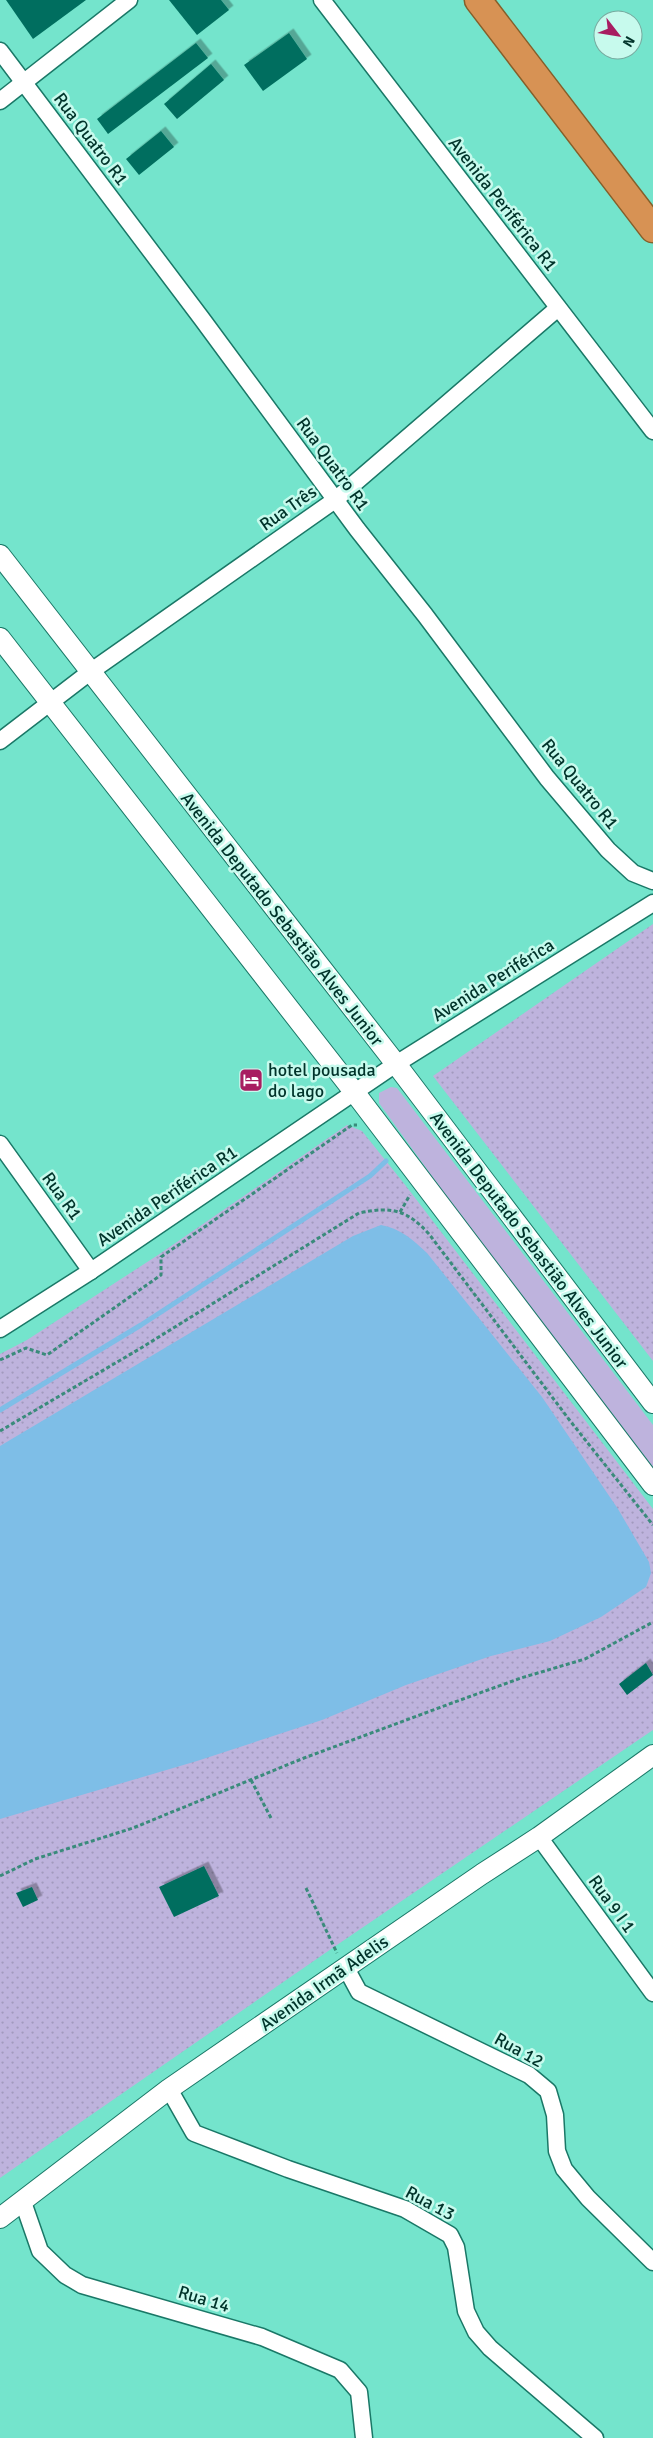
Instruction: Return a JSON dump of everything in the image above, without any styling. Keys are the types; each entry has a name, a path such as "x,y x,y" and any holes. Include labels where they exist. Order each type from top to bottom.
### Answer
{"highway":[{"path":"478,0 653,229"}],"street":[{"path":"0,101 129,0"},
{"name":"Avenida Periférica R1","path":"322,0 653,432"},
{"name":"Rua Quatro R1","path":"0,52 202,319 335,500 553,785 608,850 633,873 653,881"},
{"name":"Rua Três","path":"0,741 50,705 90,672 335,500 558,308"},
{"name":"Avenida Deputado Sebastião Alves Junior","path":"0,555 396,1064 653,1403"},
{"path":"0,638 50,705 355,1093 653,1485"},
{"name":"Avenida Periférica","path":"355,1093 396,1064 653,903"},
{"name":"Avenida Periférica R1","path":"0,1329 91,1271 355,1093"},
{"name":"Rua R1","path":"0,1144 91,1271"},
{"name":"Avenida Irmã Adelis","path":"0,2218 169,2089 482,1874 539,1837 653,1755"},
{"name":"Rua 9 I 1","path":"539,1837 653,1994"},
{"name":"Rua 12","path":"346,1968 360,1992 529,2075 548,2091 555,2115 557,2151 564,2169 588,2198 653,2262"},
{"name":"Rua 13","path":"169,2089 194,2133 288,2170 405,2209 450,2235 456,2247 466,2311 476,2332 490,2348 595,2438"},
{"name":"Rua 14","path":"23,2202 40,2251 65,2275 82,2285 262,2337 340,2370 359,2392 364,2438"}],"path":[{"path":"0,1360 26,1348 46,1355 161,1275 161,1257 352,1125 364,1129"},
{"path":"0,1431 141,1348 359,1213 389,1208 416,1220 429,1234 571,1422 653,1524"},
{"path":"0,1876 35,1860 133,1828 304,1758 487,1690 585,1659 653,1622"},
{"path":"251,1780 271,1818"},
{"path":"306,1888 346,1968"}],"shaded area":[{"path":"653,924 653,1361 433,1076"},
{"path":"391,1087 397,1088 653,1425 653,1469 491,1258 379,1103 379,1093"},
{"path":"347,1125 362,1131 406,1186 653,1509 653,1730 334,1947 0,2178 0,1354 27,1340 158,1255"}],"water":[{"path":"381,1225 406,1235 427,1253 542,1397 618,1509 649,1562 651,1573 646,1587 601,1617 550,1641 491,1656 406,1685 322,1720 197,1761 0,1819 0,1446 353,1236"}],"building":[{"path":"6,0 86,0 33,39"},
{"path":"169,0 221,0 229,10 197,35"},
{"path":"289,33 307,59 263,91 244,65"},
{"path":"196,43 208,58 108,134 97,119"},
{"path":"211,64 224,80 177,119 164,104"},
{"path":"161,131 174,147 139,175 126,159"},
{"path":"646,1663 653,1675 627,1695 619,1684"},
{"path":"204,1866 219,1896 174,1917 159,1887"},
{"path":"32,1887 38,1900 23,1907 16,1893"}],"waterway":[{"path":"0,1410 141,1325 370,1176 386,1161"}],"place":[{"name":"hotel pousada do lago","path":"251,1080"}]}
